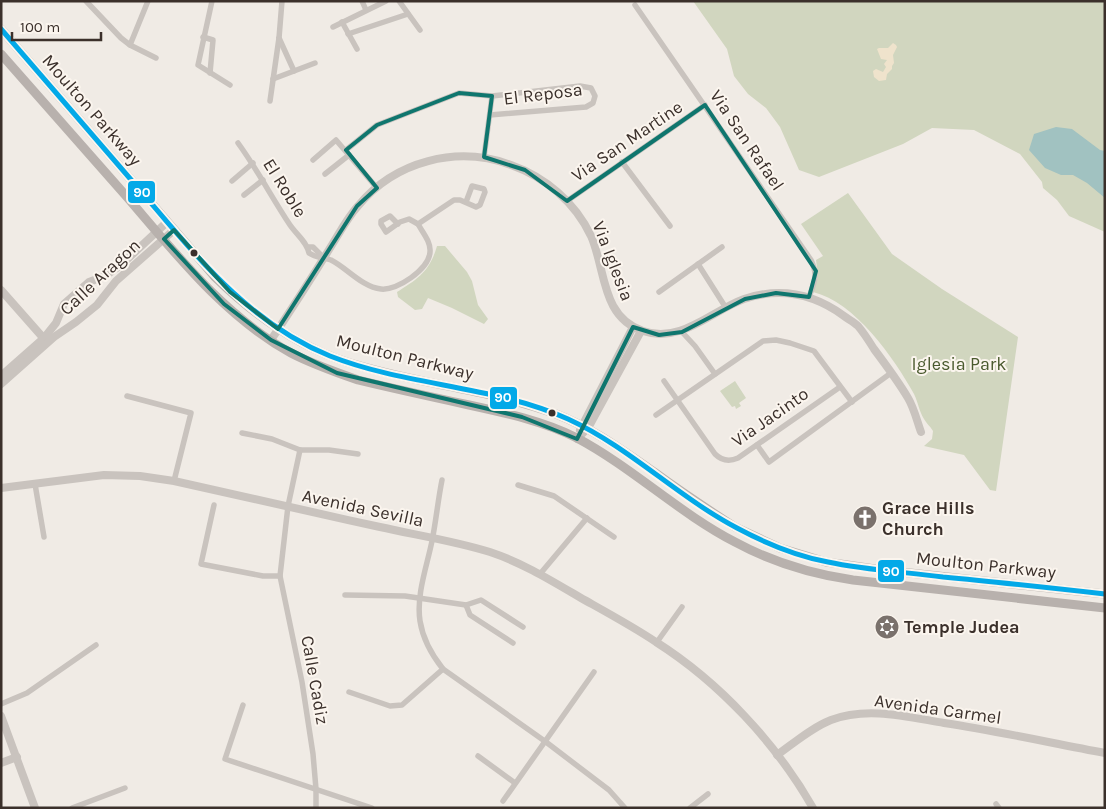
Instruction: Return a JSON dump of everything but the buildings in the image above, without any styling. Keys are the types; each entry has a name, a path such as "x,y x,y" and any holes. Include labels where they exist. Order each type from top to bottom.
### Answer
{"main road":[{"name":"Moulton Parkway","path":"1,29 215,277 249,308 308,346 346,362 514,401 556,414 585,426 713,513 757,539 802,556 856,567 1105,594"},
{"name":"Moulton Parkway","path":"1,54 157,232 224,304 271,340 292,353 358,380 522,417 577,438 616,462 716,531 772,560 835,578 1105,608"},
{"path":"931,575 932,588"}],"street":[{"path":"86,1 109,27 130,45 156,58"},
{"path":"130,45 144,15 148,1"},
{"path":"212,1 198,65 230,84"},
{"path":"270,101 282,1"},
{"path":"362,1 366,10"},
{"path":"333,27 386,1"},
{"path":"399,1 420,30"},
{"name":"Via San Rafael","path":"636,5 811,260 816,271 815,281 809,297"},
{"path":"348,34 408,14"},
{"path":"342,22 357,49"},
{"path":"203,37 213,40 210,73"},
{"path":"279,38 294,71"},
{"path":"273,79 315,63"},
{"name":"El Reposa","path":"325,174 377,125 459,93 492,96 580,86 591,88 595,96 593,103 586,107 490,115 492,96"},
{"name":"Via San Martine","path":"567,201 705,105"},
{"path":"484,157 490,115"},
{"path":"313,160 336,140 377,188"},
{"name":"El Roble","path":"238,143 253,163 291,227 308,247 313,247 324,258 331,260 371,286 380,289 396,287 413,277 429,257 429,244 418,224"},
{"name":"Via Iglesia","path":"271,340 357,206 377,188 399,172 426,160 455,156 484,157 525,170 549,184 567,201 582,220 592,238 604,282 616,313 633,327 658,335 682,332 745,299 776,293 809,297 827,304 858,326 909,399 921,432"},
{"path":"622,162 670,226"},
{"path":"232,181 253,163"},
{"path":"244,195 263,180"},
{"path":"398,224 390,216 381,221 386,232 409,219 418,224 454,200 466,202 476,207 480,205 485,192 484,189 472,186 466,202"},
{"name":"Calle Aragon","path":"1,384 46,341 64,304 90,282 105,276 121,265 167,222"},
{"name":"Calle Aragon","path":"1,376 96,304 116,281 174,230"},
{"path":"660,292 722,247"},
{"path":"698,264 726,308"},
{"path":"1,290 46,341"},
{"path":"585,426 633,327"},
{"path":"577,438 642,331"},
{"path":"682,332 695,346 714,374"},
{"path":"656,415 763,341 776,340 790,342 814,351 852,402"},
{"path":"757,445 769,462 891,373"},
{"name":"Via Jacinto","path":"664,380 711,449 720,458 728,460 735,459 757,445 840,387"},
{"path":"127,396 192,413 174,481"},
{"path":"242,433 272,439 300,450 329,450 358,454"},
{"name":"Avenida Sevilla","path":"288,506 300,450"},
{"name":"Avenida Sevilla","path":"1,488 104,475 140,476 174,481 432,538 489,552 516,562 657,642 688,665 718,690 750,723 777,755 813,808"},
{"name":"Avenida Sevilla","path":"432,538 442,480"},
{"path":"35,484 44,537"},
{"path":"518,486 554,496 614,537"},
{"path":"214,505 201,564 263,576 280,576"},
{"name":"Calle Cadiz","path":"288,506 280,576 302,682 316,789 316,808"},
{"path":"540,574 587,518"},
{"path":"432,538 420,598 419,619 424,640 431,654 443,669 546,742 609,790 625,808"},
{"path":"345,595 405,596 466,604 481,600 523,628"},
{"path":"466,604 470,615 513,643"},
{"path":"657,642 682,607"},
{"path":"1,704 27,693 96,645"},
{"path":"349,692 390,706 402,705 443,669"},
{"path":"503,801 594,672"},
{"path":"243,705 225,759 372,808"},
{"name":"Avenida Carmel","path":"777,755 813,729 832,720 869,714 887,714 960,725 1105,753"},
{"path":"1,716 36,808"},
{"path":"478,756 516,783"},
{"path":"1,763 17,757"},
{"path":"72,808 126,788"},
{"path":"690,808 708,794"}],"highlighted area":[{"path":"459,93 492,96 484,157 525,170 567,201 705,105 816,271 809,297 776,293 745,299 682,332 659,335 633,327 577,439 522,417 337,373 271,340 224,304 164,239 174,230 230,292 278,329 357,206 377,188 346,150 377,125"}],"green space":[{"path":"693,1 1105,1 1105,232 1069,216 1057,200 1043,188 1042,182 1020,154 974,130 932,128 903,144 819,177 799,170 780,127 766,108 748,94 734,76 727,49"},
{"name":"Iglesia Park","path":"848,193 892,254 942,289 1018,337 996,491 990,490 964,455 924,446 932,439 933,431 924,419 914,394 896,364 872,333 858,319 844,307 829,298 813,292 818,277 816,260 823,256 801,224"},
{"path":"437,246 445,246 467,272 472,281 478,305 488,319 484,324 428,298 422,309 415,310 398,297 397,292 411,283 427,268"},
{"path":"735,381 746,398 739,403 741,406 736,409 735,406 732,407 720,391"}],"sand":[{"path":"893,43 897,47 893,55 894,63 892,69 887,74 886,80 879,81 874,77 873,71 876,69 883,72 886,67 884,64 887,60 881,59 877,49 888,48"}],"water":[{"path":"1056,127 1072,129 1100,150 1105,151 1105,198 1087,183 1073,175 1061,175 1045,168 1029,150 1034,134"}],"transit line":[{"name":"90","path":"1,29 198,257 245,303 299,341 330,356 359,366 509,399 568,419 612,443 715,516 759,539 804,556 842,565 871,569 1105,594"}],"place":[{"name":"Grace Hills Church","path":"865,518"},
{"name":"Temple Judea","path":"887,627"}]}
